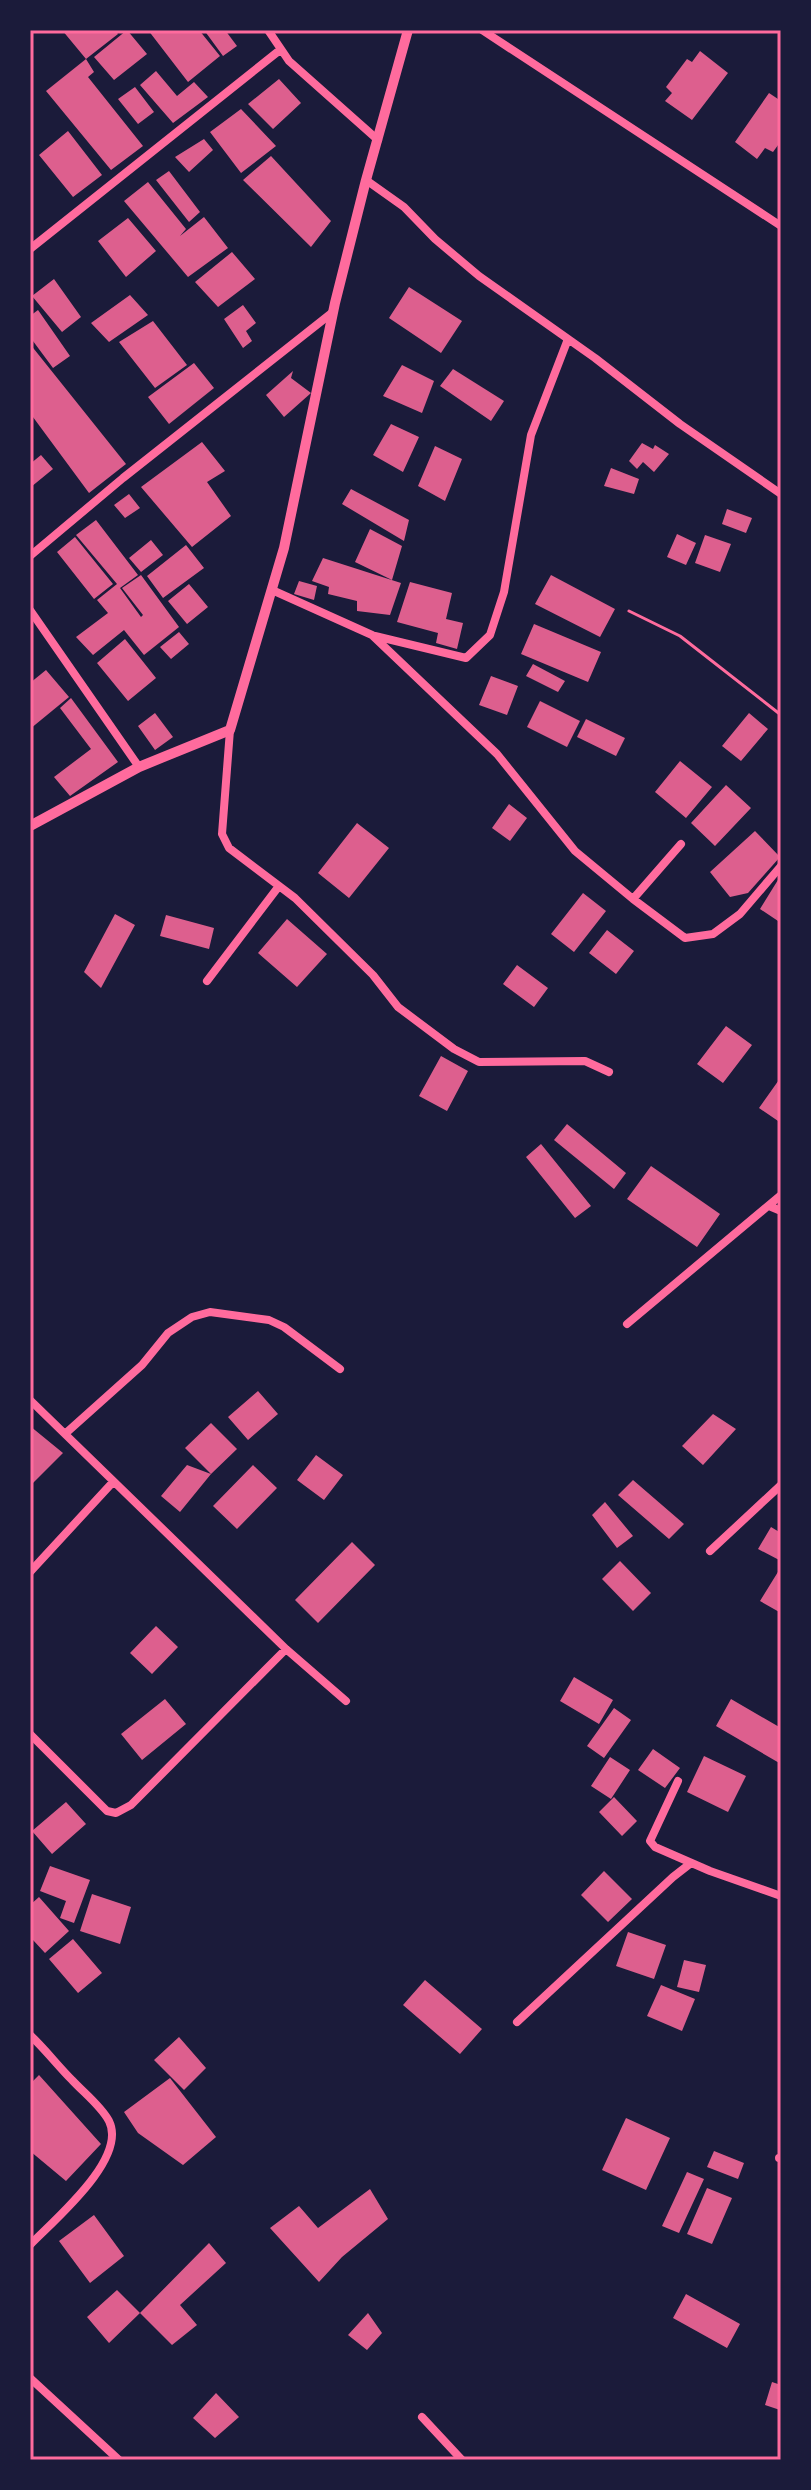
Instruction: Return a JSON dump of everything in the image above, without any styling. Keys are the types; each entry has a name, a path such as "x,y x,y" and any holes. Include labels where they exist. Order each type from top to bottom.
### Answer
{"street":[{"path":"268,30 289,61 378,140"},
{"path":"408,30 333,312 284,548 230,730 222,834 229,848 295,898 373,975 398,1007 454,1049 479,1062 585,1061 609,1072"},
{"path":"482,30 781,226"},
{"path":"30,249 280,50"},
{"path":"366,180 404,207 435,239 479,276 781,494"},
{"path":"30,556 123,478 333,312"},
{"path":"272,590 372,635 466,658 479,649 490,635 504,592 531,435 568,339"},
{"path":"30,610 139,767"},
{"path":"372,635 497,754 575,851 685,938 713,934 740,914 781,866"},
{"path":"30,826 139,767 230,730"},
{"path":"633,899 681,844"},
{"path":"207,981 279,886"},
{"path":"627,1324 781,1195"},
{"path":"769,1206 781,1211"},
{"path":"66,1433 142,1365 168,1333 192,1317 210,1312 269,1320 284,1327 340,1369"},
{"path":"30,1400 286,1649 346,1701"},
{"path":"30,1572 113,1482"},
{"path":"710,1551 781,1485"},
{"path":"30,1734 107,1811 116,1813 131,1805 286,1649"},
{"path":"678,1781 650,1841 655,1847 781,1896"},
{"path":"517,2022 691,1863"},
{"path":"30,2035 100,2110 112,2129 101,2167 88,2186 30,2245"},
{"path":"30,2378 119,2460"},
{"path":"422,2417 459,2459"}],"path":[{"path":"629,611 680,636 781,715"}],"building":[{"path":"62,30 115,30 118,34 86,59"},
{"path":"127,30 147,54 114,80 94,57"},
{"path":"148,30 199,30 220,56 188,82"},
{"path":"204,30 225,30 237,46 223,56"},
{"path":"700,51 728,73 692,120 665,101 672,93 666,87 687,59 692,62"},
{"path":"86,59 94,72 88,77 143,146 111,170 46,91"},
{"path":"156,71 177,96 194,82 208,97 173,123 140,85"},
{"path":"279,79 301,103 273,129 248,104"},
{"path":"135,87 154,112 138,124 118,99"},
{"path":"769,93 781,101 781,141 773,152 765,148 757,159 735,142"},
{"path":"241,109 276,146 241,173 210,132"},
{"path":"68,131 102,175 73,197 39,155"},
{"path":"204,139 213,150 189,172 175,157"},
{"path":"271,156 331,221 311,247 243,180"},
{"path":"169,171 200,212 189,222 156,180"},
{"path":"148,182 186,229 180,236 204,217 228,248 188,277 124,201"},
{"path":"128,218 156,251 126,277 98,241"},
{"path":"232,252 255,279 218,307 195,282"},
{"path":"54,279 81,317 62,332 32,296"},
{"path":"409,287 462,321 441,353 389,318"},
{"path":"130,295 148,315 109,342 91,323"},
{"path":"243,305 256,323 246,331 252,341 243,348 224,319"},
{"path":"38,310 70,356 53,368 30,337 30,316"},
{"path":"153,321 187,365 155,388 119,342"},
{"path":"30,344 126,464 89,493 30,413"},
{"path":"194,363 214,388 169,424 148,397"},
{"path":"402,365 434,381 422,413 383,396"},
{"path":"453,369 504,401 491,421 440,386"},
{"path":"293,371 291,378 311,393 284,417 266,395"},
{"path":"391,424 419,437 403,472 373,455"},
{"path":"202,442 225,471 207,482 231,516 192,547 141,487"},
{"path":"642,443 653,449 655,445 669,454 654,472 643,462 637,469 629,461"},
{"path":"435,446 462,459 445,501 418,486"},
{"path":"41,455 53,469 31,487 30,464"},
{"path":"611,468 639,479 634,494 604,486"},
{"path":"351,489 409,520 404,541 342,504"},
{"path":"129,494 140,508 125,518 114,505"},
{"path":"727,509 752,518 746,533 722,524"},
{"path":"96,520 138,575 120,588 141,617 143,615 122,588 141,575 179,627 144,655 124,630 93,655 76,637 108,613 97,600 117,584 76,535"},
{"path":"370,529 402,546 392,580 355,562"},
{"path":"677,534 696,543 686,565 667,557"},
{"path":"705,535 731,544 720,572 695,563"},
{"path":"75,537 113,584 94,599 57,552"},
{"path":"151,540 163,555 141,572 129,558"},
{"path":"186,545 204,568 163,598 147,576"},
{"path":"323,558 401,583 390,615 357,611 357,601 328,594 329,587 312,581"},
{"path":"551,575 615,609 600,637 535,604"},
{"path":"299,581 317,586 314,600 294,594"},
{"path":"410,582 452,593 446,619 463,623 457,649 436,643 438,633 397,622"},
{"path":"189,584 208,607 187,624 168,601"},
{"path":"534,624 601,652 588,682 521,654"},
{"path":"179,632 189,644 171,659 160,647"},
{"path":"125,639 156,678 128,701 97,663"},
{"path":"533,664 565,681 558,692 526,676"},
{"path":"46,670 69,697 30,729 30,683"},
{"path":"491,676 518,686 507,715 479,705"},
{"path":"71,698 118,762 70,796 54,777 91,749 60,708"},
{"path":"540,701 580,721 567,747 527,727"},
{"path":"155,713 173,737 155,750 138,726"},
{"path":"749,713 768,729 741,761 722,746"},
{"path":"586,719 625,738 616,756 577,737"},
{"path":"680,761 712,787 686,818 655,792"},
{"path":"726,785 751,808 715,846 691,823"},
{"path":"509,804 527,818 510,841 492,828"},
{"path":"357,823 389,848 349,898 318,873"},
{"path":"755,831 780,857 748,893 730,897 710,872"},
{"path":"781,875 781,923 760,909"},
{"path":"583,893 606,911 574,952 551,934"},
{"path":"115,914 135,925 101,988 84,972"},
{"path":"166,915 214,928 209,949 160,936"},
{"path":"287,919 327,954 297,987 258,953"},
{"path":"607,930 634,951 616,974 589,953"},
{"path":"517,965 548,988 534,1007 503,984"},
{"path":"726,1026 752,1045 723,1083 697,1064"},
{"path":"441,1056 468,1071 447,1111 419,1096"},
{"path":"781,1077 781,1123 759,1108"},
{"path":"567,1124 626,1173 614,1189 554,1140"},
{"path":"541,1144 591,1206 575,1218 526,1157"},
{"path":"651,1166 720,1214 697,1247 627,1199"},
{"path":"258,1391 278,1414 248,1440 228,1417"},
{"path":"713,1414 736,1429 703,1465 682,1446"},
{"path":"211,1423 237,1449 211,1474 185,1448"},
{"path":"30,1426 63,1453 30,1486"},
{"path":"316,1455 343,1475 324,1500 297,1480"},
{"path":"187,1465 211,1474 180,1512 161,1496"},
{"path":"253,1465 277,1488 237,1529 213,1506"},
{"path":"633,1480 684,1524 669,1539 618,1495"},
{"path":"605,1502 633,1536 617,1548 592,1515"},
{"path":"771,1527 781,1533 781,1561 758,1549"},
{"path":"352,1542 375,1565 318,1623 295,1600"},
{"path":"620,1561 651,1593 633,1611 602,1579"},
{"path":"781,1567 781,1613 760,1601"},
{"path":"156,1626 178,1647 152,1674 130,1653"},
{"path":"574,1677 613,1700 599,1724 560,1701"},
{"path":"165,1699 186,1724 142,1760 121,1734"},
{"path":"731,1699 781,1728 781,1764 716,1726"},
{"path":"614,1708 631,1720 604,1758 587,1746"},
{"path":"653,1749 680,1768 665,1788 638,1770"},
{"path":"704,1756 746,1776 728,1812 687,1792"},
{"path":"610,1757 630,1770 611,1799 591,1786"},
{"path":"614,1797 637,1821 622,1836 599,1812"},
{"path":"66,1802 86,1824 52,1854 32,1831"},
{"path":"50,1866 90,1880 74,1923 60,1918 66,1901 40,1891"},
{"path":"604,1871 632,1899 608,1922 581,1895"},
{"path":"92,1894 131,1907 120,1944 80,1931"},
{"path":"39,1897 69,1931 45,1953 33,1940 30,1943 30,1905"},
{"path":"628,1932 666,1945 654,1979 616,1966"},
{"path":"73,1939 102,1973 78,1993 49,1959"},
{"path":"684,1960 706,1965 699,1992 677,1987"},
{"path":"425,1980 482,2029 460,2054 403,2005"},
{"path":"661,1985 695,1999 682,2031 647,2016"},
{"path":"179,2037 206,2068 184,2090 154,2060"},
{"path":"39,2075 101,2144 66,2181 30,2151 30,2084"},
{"path":"170,2078 216,2137 183,2165 138,2133 124,2112"},
{"path":"626,2118 670,2138 646,2190 602,2170"},
{"path":"714,2151 744,2163 738,2179 707,2167"},
{"path":"687,2172 704,2179 679,2233 662,2226"},
{"path":"707,2188 732,2198 712,2244 687,2234"},
{"path":"370,2189 388,2219 342,2257 319,2282 270,2228 299,2206 318,2228"},
{"path":"94,2215 124,2256 90,2283 59,2241"},
{"path":"209,2243 226,2263 180,2305 197,2325 172,2345 140,2313"},
{"path":"117,2290 140,2313 109,2343 87,2317"},
{"path":"686,2294 740,2324 727,2348 673,2318"},
{"path":"368,2313 382,2333 367,2350 348,2335"},
{"path":"772,2382 781,2385 780,2410 765,2405"},
{"path":"216,2393 239,2417 215,2438 193,2418"}]}
